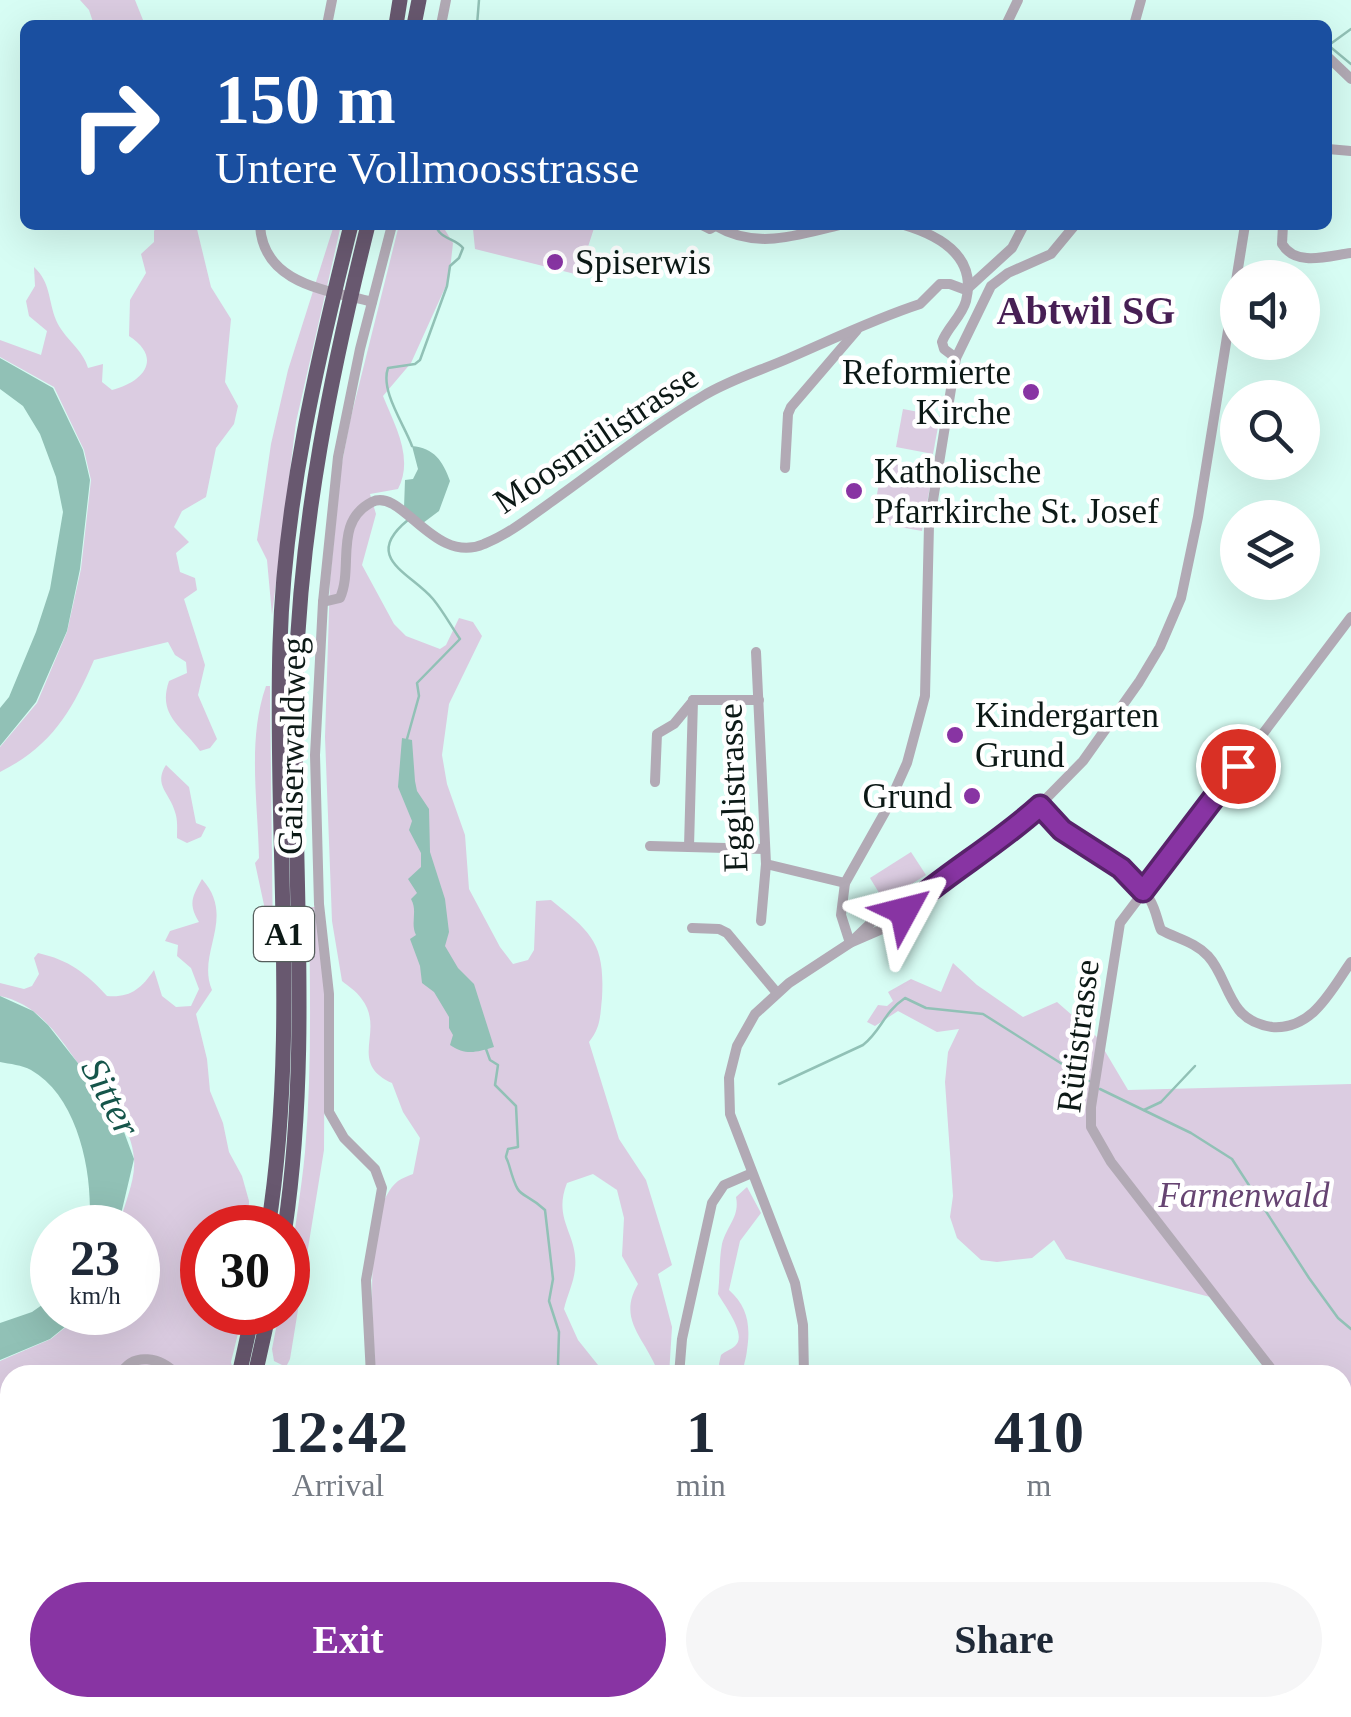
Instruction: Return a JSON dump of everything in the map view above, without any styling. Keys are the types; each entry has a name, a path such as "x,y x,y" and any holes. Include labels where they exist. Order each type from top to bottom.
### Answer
{"highway":[{"name":"A1","path":"271,1205 285,1040 278,750 280,640 288,542 304,435 350,230"},
{"name":"A1","path":"288,1205 301,1041 295,752 303,569 331,384 367,230"},
{"path":"245,1365 250,1335"},
{"path":"248,1365 260,1335"}],"street":[{"path":"1332,61 1351,79"},
{"path":"261,230 265,246 282,270 314,288 370,302"},
{"name":"Gaiserwaldweg","path":"370,1365 366,1280 382,1188 375,1169 334,1124 328,1099 329,994 319,904 316,755 322,602 338,458 370,302 391,230"},
{"path":"727,230 764,242 818,230"},
{"path":"921,230 952,248 968,274 964,306 942,342 944,349 956,358"},
{"name":"Moosmülistrasse","path":"322,602 333,602 344,589 344,545 355,519 366,506 380,500 398,508 447,545 470,550 504,536 705,394 920,304 940,284 966,290 1012,248 1021,230"},
{"path":"850,943 840,907 845,883 894,793 923,709 928,649 928,526 956,358 991,286 1008,273 1051,254 1069,230"},
{"path":"804,1365 803,1325 795,1284 730,1114 730,1067 749,1022 777,993 850,943 875,919 922,895 989,849 1040,806 1121,712 1160,647 1181,598 1196,530 1244,230"},
{"path":"1283,230 1282,244 1292,256 1351,252"},
{"path":"785,468 791,407 858,332 856,329"},
{"name":"Rütistrasse","path":"1268,1365 1110,1162 1092,1127 1091,1107 1120,923 1351,617"},
{"name":"Egglistrasse","path":"756,652 766,864 760,922"},
{"path":"690,847 693,700 758,700"},
{"name":"Egglistrasse","path":"656,782 657,734 674,724 693,700"},
{"path":"1040,806 1062,830 1121,868 1153,905 1161,930 1205,953 1240,1012 1264,1026 1289,1026 1308,1018 1351,962"},
{"path":"650,846 764,850"},
{"path":"766,864 845,883"},
{"path":"692,928 727,933 777,993"},
{"path":"681,1365 682,1339 712,1203 724,1185 752,1173"},
{"path":"128,1365 146,1359 165,1365"}],"green space":[{"path":"80,0 135,0 143,20 92,20"},
{"path":"197,230 211,287 231,319 225,382 238,406 234,424 216,448 206,497 182,511 174,527 189,542 176,553 180,572 195,578 197,590 184,599 205,665 198,695 217,739 210,748 200,751 169,712 169,681 187,673 186,662 175,655 168,642 94,660 68,711 47,739 0,772 0,747 37,703 67,632 81,569 91,480 84,450 54,387 0,357 0,340 41,355 47,331 29,316 26,301 35,286 34,267 46,286 59,327 88,368 103,364 102,382 112,390 133,381 147,361 139,344 129,336 130,300 146,273 141,254 154,242 154,231"},
{"path":"332,230 340,230 296,422 272,615 267,560 257,540 271,444 288,370"},
{"path":"398,230 445,230 453,243 449,279 411,363 383,396 401,442 404,466 398,489 370,494 376,514 362,565 394,624 406,636 440,649 446,645 459,618 473,622 482,636 449,704 442,755 447,784 465,835 469,889 513,964 528,960 534,950 536,901 551,900 565,911 586,931 598,952 601,1010 589,1042 619,1139 646,1180 672,1265 658,1274 672,1327 670,1365 655,1365 636,1330 630,1309 638,1284 622,1256 624,1218 617,1190 593,1174 567,1183 563,1196 562,1208 575,1257 564,1309 578,1340 598,1365 375,1365 372,1273 379,1217 398,1181 413,1174 420,1138 403,1112 392,1083 371,1066 368,1010 359,995 342,981 332,921 325,737 330,580 341,468"},
{"name":"Spiserwis","path":"473,230 593,230 579,275 475,249"},
{"path":"903,409 940,416 933,454 896,447"},
{"path":"883,461 933,470 922,531 872,522"},
{"path":"266,686 270,686 273,947 255,863 259,858 255,749"},
{"path":"166,765 189,787 196,823 206,827 201,837 187,843 177,838 176,815 162,784"},
{"path":"911,852 926,875 884,901 870,878"},
{"path":"202,879 212,893 216,922 208,976 212,990 196,1014 210,1091 249,1201 249,1205 180,1205 180,1335 238,1335 232,1365 0,1365 0,1361 56,1335 160,1335 160,1205 125,1205 134,1167 124,1125 52,1028 29,1008 0,996 0,983 24,989 32,986 39,974 34,958 38,953 76,969 107,996 134,991 154,970 162,996 176,1007 191,1006 199,989 191,968 177,956 178,945 165,941 170,931 199,922 193,900"},
{"path":"309,907 315,907 325,956 324,1150 310,1236 310,1205 298,1205 310,1060"},
{"name":"Farnenwald","path":"953,963 1023,1017 1057,1002 1096,1036 1128,1090 1351,1084 1351,1365 1268,1365 1210,1297 1066,1259 1054,1240 1032,1258 981,1260 957,1238 950,1217 953,1196 945,1082 948,1052 959,1029 937,1032 898,1011 875,1026 867,1022 878,1005 887,1006 893,1001 888,992 911,979 941,992"},
{"path":"747,1187 761,1213 740,1241 729,1290 746,1316 747,1354 745,1365 719,1365 721,1355 735,1346 739,1335 718,1294 721,1250 735,1216 736,1197"},
{"path":"275,1335 294,1335 287,1365 274,1361"}],"shaded area":[{"path":"0,358 53,388 83,450 90,480 80,569 67,631 36,702 0,746 0,708 9,697 50,589 63,512 56,477 40,434 23,406 0,389"},
{"path":"412,446 437,457 450,481 439,511 423,523 404,508 405,480 413,479 418,469"},
{"path":"402,738 412,740 417,791 429,809 430,852 445,899 449,932 445,946 458,968 474,984 494,1047 466,1052 450,1045 453,1035 449,1017 434,992 422,983 410,939 416,935 411,899 417,893 408,879 421,867 421,853 409,830 412,821 398,787"},
{"name":"Sitter","path":"0,996 33,1011 48,1025 117,1113 134,1159 123,1205 90,1205 86,1162 72,1118 61,1099 31,1070 0,1062"},
{"path":"30,1313 30,1335 55,1335 0,1360 0,1323"}],"waterway":[{"path":"477,20 479,0"},
{"path":"1332,43 1351,29"},
{"path":"1332,48 1351,64"},
{"path":"412,446 390,397 386,377 388,368 420,360 447,286 450,266 463,248 438,230"},
{"path":"407,739 419,696 417,683 460,639 433,599 389,555 395,533 408,520"},
{"path":"779,1084 863,1045 905,998 926,1008 983,1014 1089,1081"},
{"path":"486,1049 490,1060 498,1065 495,1085 516,1106 518,1147 508,1149 506,1157 513,1177 522,1194 545,1210 553,1279 549,1301 559,1332 558,1365"},
{"path":"1144,1110 1161,1102 1195,1066"},
{"path":"1100,1089 1191,1133 1232,1159 1309,1278 1338,1318 1351,1329"}],"place":[{"name":"Spiserwis","path":"555,262"},
{"name":"Reformierte Kirche","path":"1031,392"},
{"name":"Katholische Pfarrkirche St. Josef","path":"854,491"},
{"name":"Kindergarten Grund","path":"955,735"},
{"name":"Grund","path":"972,796"}],"district":[{"name":"Abtwil SG","path":"1086,310"}],"route":[{"path":"904,911 1040,806 1062,830 1110,859 1143,891 1238,766"}]}
